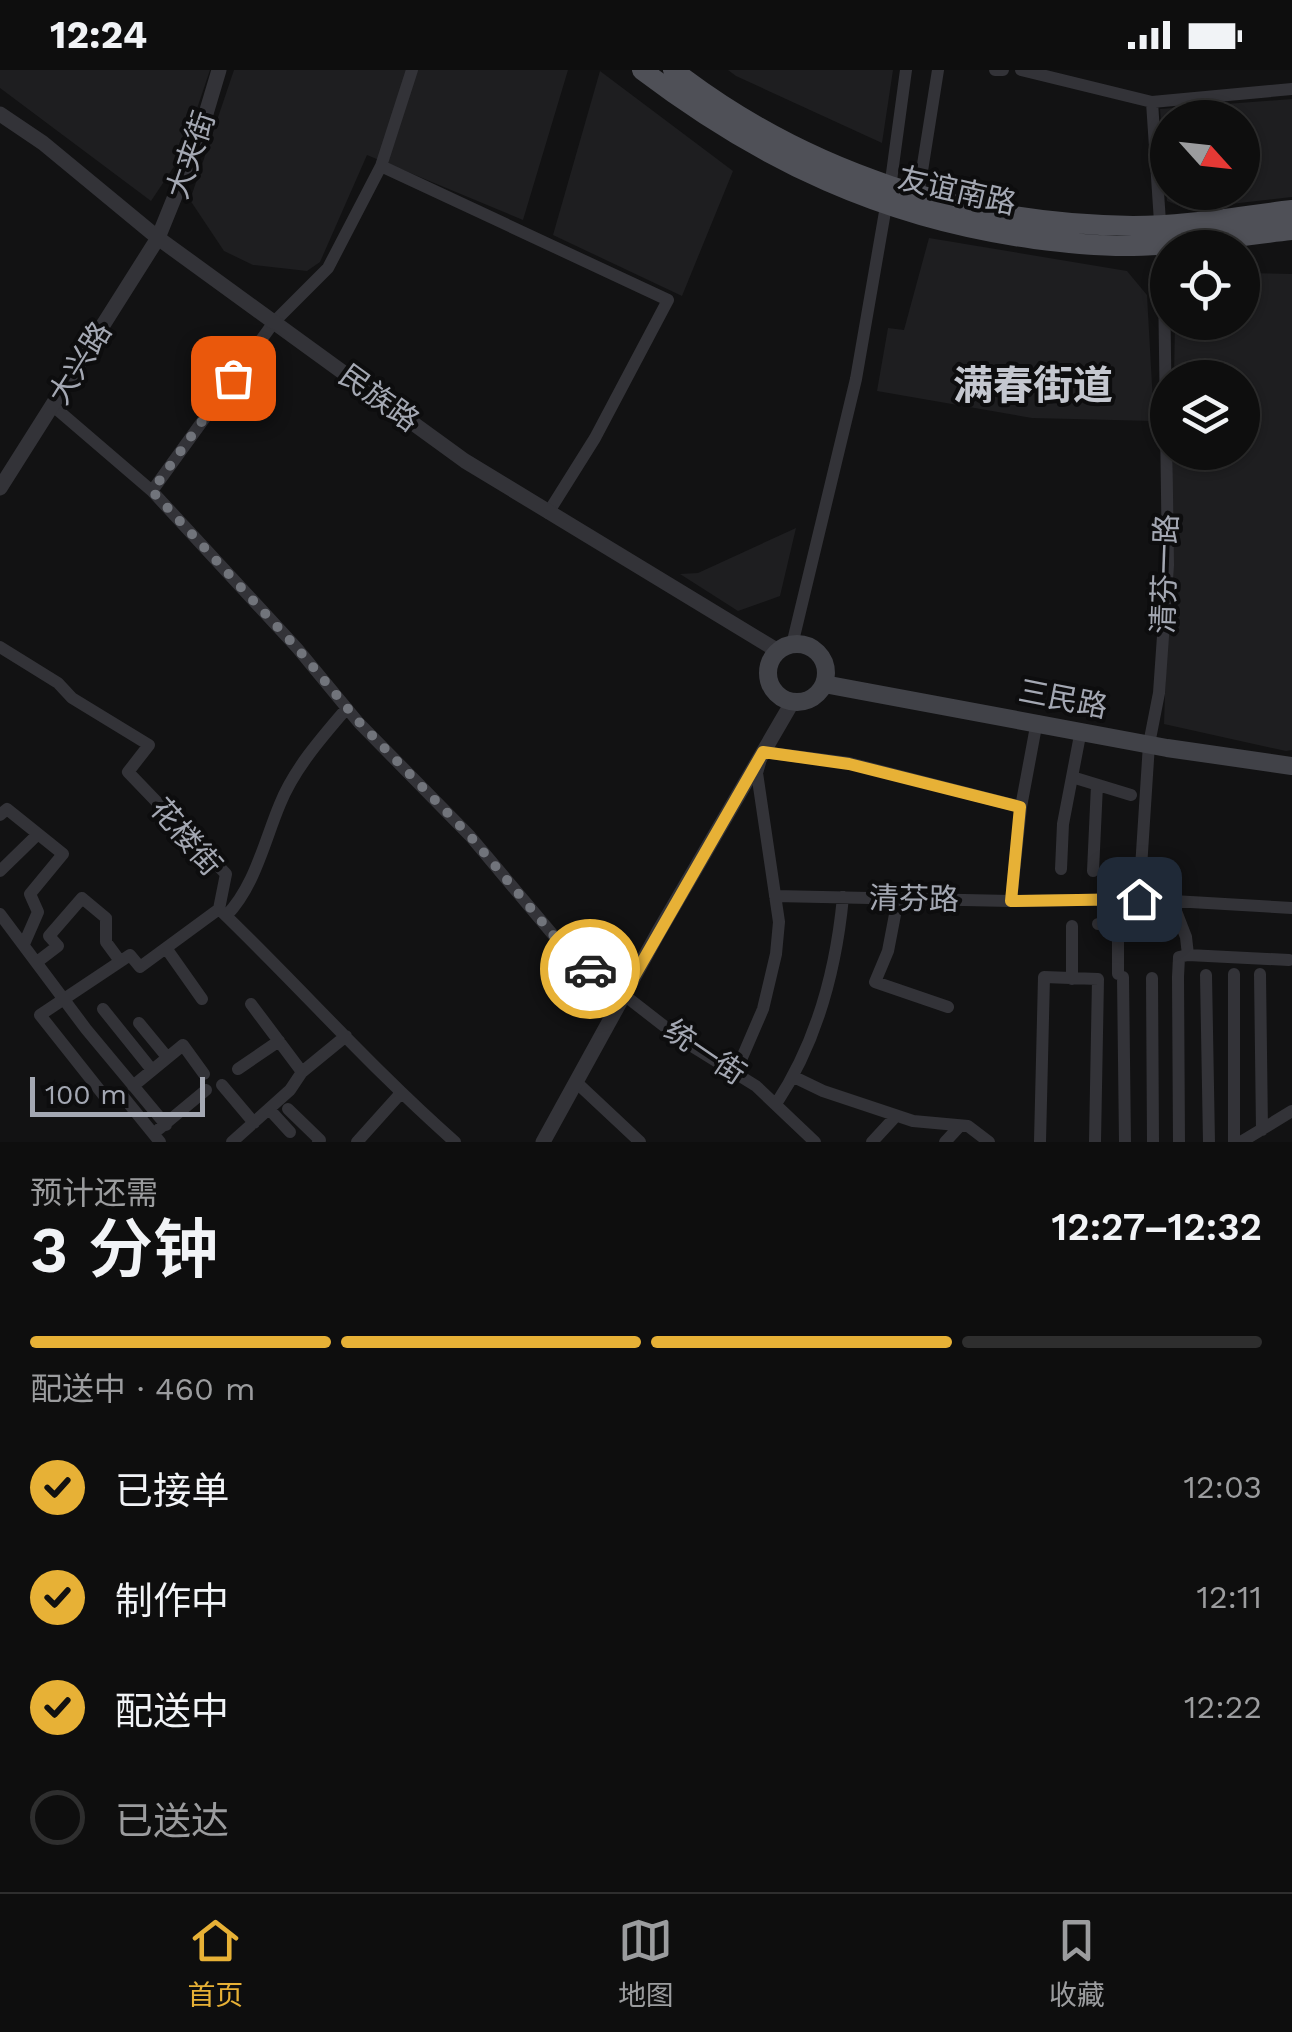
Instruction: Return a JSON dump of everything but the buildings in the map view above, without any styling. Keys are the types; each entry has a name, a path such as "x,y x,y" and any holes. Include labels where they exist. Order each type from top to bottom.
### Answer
{"main road":[{"name":"友谊南路","path":"642,70 740,139 797,168 888,197 918,196 1015,217 1150,233"},
{"name":"友谊南路","path":"673,70 755,128 946,223 1008,235 1115,246 1150,237"},
{"name":"友谊南路","path":"1184,230 1292,210"},
{"name":"友谊南路","path":"1260,231 1292,230"},
{"path":"803,644 819,654 824,663 824,684 813,698 793,701 777,694 768,671 785,648 803,644"},
{"name":"三民路","path":"824,684 1148,744 1292,766"}],"street":[{"name":"大夹街","path":"158,238 199,137 220,70"},
{"path":"152,491 274,322 328,268 381,166 412,70"},
{"path":"785,648 856,379 906,70"},
{"path":"918,196 938,70"},
{"path":"995,70 1003,70"},
{"path":"1021,70 1150,102"},
{"path":"1175,100 1292,90"},
{"name":"民族路","path":"0,114 158,238 465,461 548,513 785,648"},
{"path":"381,166 668,300 595,438 548,513"},
{"name":"大兴路","path":"0,488 158,238"},
{"name":"清芬一路","path":"1139,899 1148,744 1159,694 1168,565 1164,340"},
{"name":"统一街","path":"52,406 152,491 297,648 346,708 470,836 565,949 682,1040 756,1086 814,1142"},
{"name":"花楼街","path":"0,647 148,745 128,772 226,874 222,913 455,1142"},
{"path":"543,1142 793,701"},
{"path":"206,1090 156,1138 121,1094 109,1102 40,1015 130,955 140,967 238,904 280,804 302,766 346,708"},
{"path":"1011,901 1020,807 1037,722"},
{"path":"1061,869 1063,824 1082,730"},
{"path":"763,752 849,764 1020,807"},
{"path":"735,1074 764,1009 780,922 757,773 763,752"},
{"path":"1072,777 1132,795"},
{"path":"1093,871 1097,784"},
{"path":"2,810 63,854 30,894 38,912 24,944"},
{"path":"0,871 38,834"},
{"name":"清芬路","path":"775,896 1011,901 1139,899 1292,908"},
{"path":"776,1104 794,1077 820,1016 840,931 843,897"},
{"path":"37,962 58,946 49,936 82,898 106,918 106,942 120,962"},
{"path":"898,898 888,951 876,982 948,1007"},
{"path":"1172,901 1186,937 1188,955"},
{"path":"0,914 166,1125"},
{"path":"1098,924 1118,924 1125,1142"},
{"path":"1072,926 1072,978"},
{"path":"166,948 202,1000"},
{"path":"1179,1142 1179,957 1289,960"},
{"path":"1234,974 1238,1142 1292,1112"},
{"path":"1260,974 1262,1130"},
{"path":"1206,975 1209,1142"},
{"path":"1040,1142 1044,978 1072,978 1098,980 1095,1142"},
{"path":"1152,978 1153,1142"},
{"path":"251,1004 302,1072"},
{"path":"103,1009 152,1070"},
{"path":"139,1023 167,1057"},
{"path":"232,1142 290,1090 302,1072 346,1036"},
{"path":"238,1069 279,1041"},
{"path":"133,1086 183,1044 204,1074"},
{"path":"794,1077 913,1122 968,1126 989,1142"},
{"path":"576,1082 640,1142"},
{"path":"222,1085 254,1123"},
{"path":"361,1141 401,1093"},
{"path":"270,1109 289,1131 300,1119"},
{"path":"288,1109 321,1141"},
{"path":"872,1142 896,1116"},
{"path":"945,1142 959,1127"}],"shaded area":[{"path":"0,70 210,70 181,156 151,201 0,88"},
{"path":"234,70 568,70 523,220 367,155 320,262 307,271 253,265 224,251 190,200"},
{"path":"728,70 893,70 882,143 736,76"},
{"path":"600,71 733,171 682,296 553,235"},
{"path":"1292,99 1292,197 1260,201 1260,101"},
{"path":"929,238 1127,271 1147,295 1150,421 1032,418 877,391 888,328 904,330"},
{"path":"1260,273 1292,274 1292,750 1164,724 1172,470 1260,470 1260,360 1174,360 1175,340 1260,340"},
{"path":"796,528 780,596 738,611 680,574 698,573"}],"way so far":[{"path":"233,378 152,491 297,648 360,723 470,836 565,949 590,969"}],"district":[{"name":"满春街道","path":"1033,385"}],"route":[{"path":"590,969 624,994 763,752 849,764 1020,807 1011,901 1139,899"}]}
